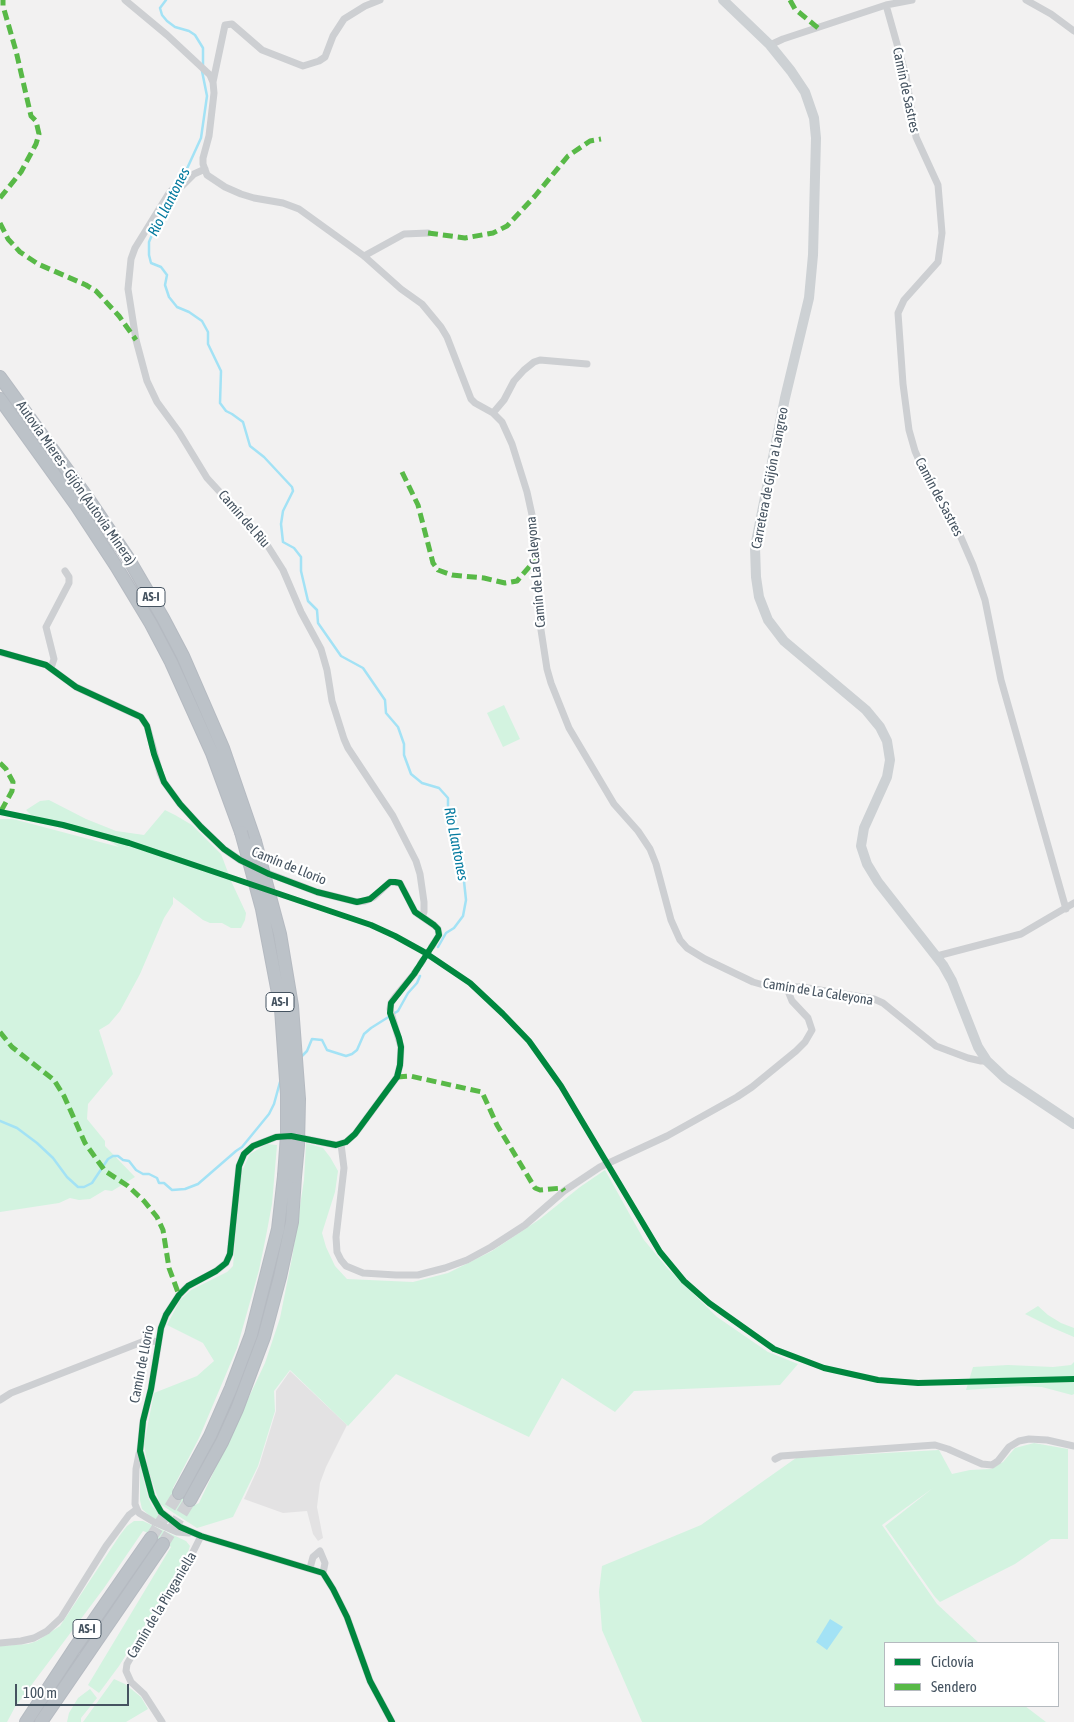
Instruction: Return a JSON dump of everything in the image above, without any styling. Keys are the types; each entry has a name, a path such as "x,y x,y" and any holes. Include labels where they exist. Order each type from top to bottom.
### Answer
{"highway":[{"name":"Autovía Mieres - Gijón (Autovía Minera)","path":"0,377 87,497 128,558 183,656 223,748 255,841 280,934 292,1006 299,1099 298,1145 251,1335 210,1436 179,1493"},
{"name":"Autovía Mieres - Gijón (Autovía Minera)","path":"0,399 76,505 151,624 171,662 212,754 241,832 262,909 281,1009 287,1094 289,1176"},
{"name":"AS-I","path":"190,1500 233,1418 245,1391 264,1337 292,1222 289,1176"},
{"name":"AS-I","path":"25,1722 151,1538"},
{"name":"AS-I","path":"44,1718 163,1544"}],"street":[{"path":"125,0 207,72 213,82"},
{"path":"205,169 203,158 214,104 213,82 224,25 232,24 262,50 303,66 319,61 325,56 333,36 344,19 365,6 380,0"},
{"name":"Carretera de Gijón a Langreo","path":"723,0 770,45 791,70 805,92 814,118 816,148 813,254 809,298 785,398 757,539 756,577 759,597 768,620 784,641 866,710 880,727 887,741 890,760 887,777 864,828 861,846 867,864 878,882 937,956 952,981 967,1021 986,1061 1005,1078 1074,1124"},
{"path":"770,45 782,39 886,5 912,0"},
{"path":"1026,0 1051,14 1074,31"},
{"name":"Camín de Sastres","path":"886,5 906,76 916,137 938,185 942,233 938,262 904,300 898,313 903,384 909,430 915,451 928,481 956,526 973,565 985,600 1001,680 1066,909"},
{"name":"Camín del Riu","path":"205,169 194,174 182,186 173,189 135,248 131,259 128,289 136,340 147,381 156,402 179,432 207,478 264,540 283,570 301,612 321,649 327,670 332,702 344,739 357,762 394,816 416,861 424,902 422,917"},
{"name":"Camín de La Caleyona","path":"205,169 212,180 240,194 283,203 299,209 364,256 401,289 422,304 447,337 472,399 475,403 493,413 502,422 507,431 534,524 541,630 546,669 564,719 614,804 638,831 650,849 671,920 680,940 687,948 705,959 753,982 767,986 786,986 868,996 883,1003 936,1046 981,1062 986,1061"},
{"path":"364,256 404,234 428,233"},
{"path":"493,413 504,400 514,381 534,362 540,360 587,364"},
{"path":"51,668 54,659 46,627 69,583 69,577 65,571"},
{"name":"Camín de Llorio","path":"0,652 46,665 76,687 141,717 147,726 164,782 200,827 224,849 240,860 269,874 317,892 357,902 370,900 390,882 400,883 412,908 438,929 439,936 434,943"},
{"path":"937,956 1021,934 1074,903"},
{"path":"414,974 391,1003 392,1015 401,1047 398,1076 355,1134 341,1144 344,1168 336,1237 337,1252 346,1266 353,1270 380,1274 418,1275 467,1260 525,1225 564,1191 600,1167 666,1136 737,1097 752,1087 810,1036 811,1024 808,1018 792,1001 786,986"},
{"name":"Camín de Llorio","path":"193,1533 177,1532 154,1522 140,1513 135,1504 136,1468 161,1328 179,1295 188,1286 216,1271 226,1263 230,1254 239,1166 244,1154 253,1146 276,1137 291,1136 336,1145 341,1144"},
{"path":"0,1400 11,1393 147,1340 158,1342"},
{"path":"774,1459 781,1456 935,1445 982,1464 992,1465 998,1461 1008,1447 1019,1440 1048,1440 1074,1446"},
{"name":"Camín de Llorio","path":"140,1451 152,1496 161,1512 180,1527 201,1536 323,1573"},
{"path":"0,1643 34,1638 61,1618 106,1546 129,1515 137,1509"},
{"name":"Camín de la Pinganiella","path":"162,1722 144,1694 130,1682 126,1671 127,1664 181,1576 201,1536"},
{"path":"310,1568 313,1557 320,1550 325,1563 323,1573 347,1617 370,1682 392,1722"}],"shaded area":[{"path":"290,1371 347,1425 320,1483 317,1507 323,1538 318,1541 313,1534 307,1511 283,1513 244,1499 259,1466 276,1411 276,1391"}],"green space":[{"path":"504,705 520,739 503,747 487,713"},
{"path":"49,800 86,819 116,831 144,835 165,810 175,815 192,825 221,854 246,913 241,928 231,928 222,923 210,923 203,920 173,897 173,904 164,918 140,974 120,1011 109,1024 99,1030 113,1074 88,1104 87,1119 105,1141 105,1146 135,1177 112,1191 105,1190 90,1199 79,1200 70,1198 59,1203 0,1212 0,819 13,819 119,847 91,830 31,815 26,810 40,801"},
{"path":"306,1143 323,1148 338,1171 335,1192 322,1233 335,1266 347,1279 413,1282 448,1273 492,1251 540,1219 605,1170 644,1240 668,1269 717,1317 768,1352 798,1364 780,1385 634,1391 615,1412 562,1378 529,1437 396,1374 348,1426 290,1370 274,1391 275,1411 258,1466 233,1517 197,1528 160,1504 148,1469 144,1444 154,1393 197,1376 214,1361 203,1343 167,1325 180,1300 191,1290 227,1272 233,1266 241,1173 250,1154 267,1144 277,1145 272,1204 266,1236 259,1270 237,1348 199,1438 173,1488 174,1492 195,1505 199,1503 265,1363 280,1318 292,1258 304,1180"},
{"path":"1038,1306 1061,1323 1074,1328 1074,1337 1025,1314"},
{"path":"1074,1362 1074,1394 1072,1395 1042,1387 1021,1386 966,1390 973,1367 1008,1365 1053,1367 1071,1365"},
{"path":"1034,1443 1068,1449 1068,1539 1051,1539 1015,1564 940,1602 885,1526 933,1488 882,1525 937,1604 978,1642 884,1642 884,1707 1026,1707 1046,1722 642,1722 602,1630 599,1592 602,1566 701,1525 796,1458 939,1450 952,1474 970,1470 991,1469 1003,1462 1015,1448"},
{"path":"140,1466 152,1506 168,1523 151,1517 142,1509 140,1500"},
{"path":"134,1521 143,1521 186,1541 190,1546 187,1555 166,1592 119,1666 99,1693 88,1685 171,1547 166,1543 158,1541 154,1535 143,1531 104,1588 15,1707 7,1722 0,1722 0,1646 28,1644 37,1641 60,1626 120,1535"},
{"path":"114,1679 125,1684 141,1697 148,1709 126,1722 83,1722"},
{"path":"90,1689 97,1698 81,1718 81,1722 67,1722 69,1713 78,1698"}],"water":[{"path":"830,1619 843,1627 827,1650 816,1642"}],"waterway":[{"name":"Rio Llantones","path":"166,0 160,8 162,15 175,27 195,35 203,48 203,65"},
{"name":"Rio Llantones","path":"180,184 201,138 207,96 202,71"},
{"name":"Rio Llantones","path":"177,189 157,223 149,242 151,263 161,267 167,275 165,285 169,297 177,307 189,312 202,321 208,332 208,344 221,371 220,403 226,411 243,422 250,446 264,457 292,487 293,491 283,511 281,524 283,542 294,548 301,557 301,571 308,601 317,610 318,623 341,656 363,668 385,700 386,713 398,727 404,744 404,755 411,774 422,783 439,788 448,798 448,814 463,872 466,900 463,916 454,928 446,933 438,947"},
{"name":"Rio Llantones","path":"301,1057 307,1051 312,1039 322,1040 327,1050 346,1056 352,1054 357,1050 364,1034 398,1011 420,976"},
{"name":"Rio Llantones","path":"0,1121 17,1128 37,1143 78,1187 84,1187 92,1183 108,1159 118,1156 123,1160 129,1161 136,1170 157,1178 159,1183 164,1183 172,1190 185,1189 198,1184 242,1147 269,1114 280,1082"}],"tunnel":[{"path":"414,974 434,943"},
{"path":"151,1538 179,1493"},
{"path":"163,1544 190,1500"}],"marked path":[{"path":"0,198 21,172 36,144 39,134 36,121 31,116 3,0"},
{"path":"790,0 795,9 818,28"},
{"path":"428,233 465,238 493,233 507,226 568,156 590,141 601,139"},
{"path":"0,223 8,239 20,252 38,264 96,291 119,316 136,340"},
{"path":"402,472 418,505 433,563 438,570 452,575 484,578 505,583 517,581 536,559"},
{"path":"0,763 6,769 13,782 12,791 0,813"},
{"path":"0,1032 12,1047 54,1080 64,1096 85,1143 105,1171 128,1186 157,1217 163,1230 169,1268 179,1295"},
{"path":"397,1077 410,1076 482,1092 497,1125 535,1188 540,1190 562,1188 564,1191"}],"cycle path":[{"path":"0,652 46,665 76,687 141,717 147,726 164,782 180,804 201,827 224,849 240,860 269,874 317,892 357,902 370,899 390,882 400,883 415,912 438,929 439,935 434,943 414,974 391,1003 390,1013 401,1047 397,1077 355,1134 346,1142 336,1145 291,1136 276,1137 253,1146 244,1154 239,1166 230,1254 226,1263 216,1271 188,1286 179,1295 166,1315 161,1328 151,1389 143,1421 140,1451 152,1496 161,1512 180,1527 201,1536 323,1573 347,1617 370,1681 392,1722"},
{"path":"0,812 63,825 129,843 371,925 424,952 470,983 529,1041 561,1086 660,1252 684,1281 709,1303 774,1349 824,1368 878,1380 918,1383 1074,1379"}]}
